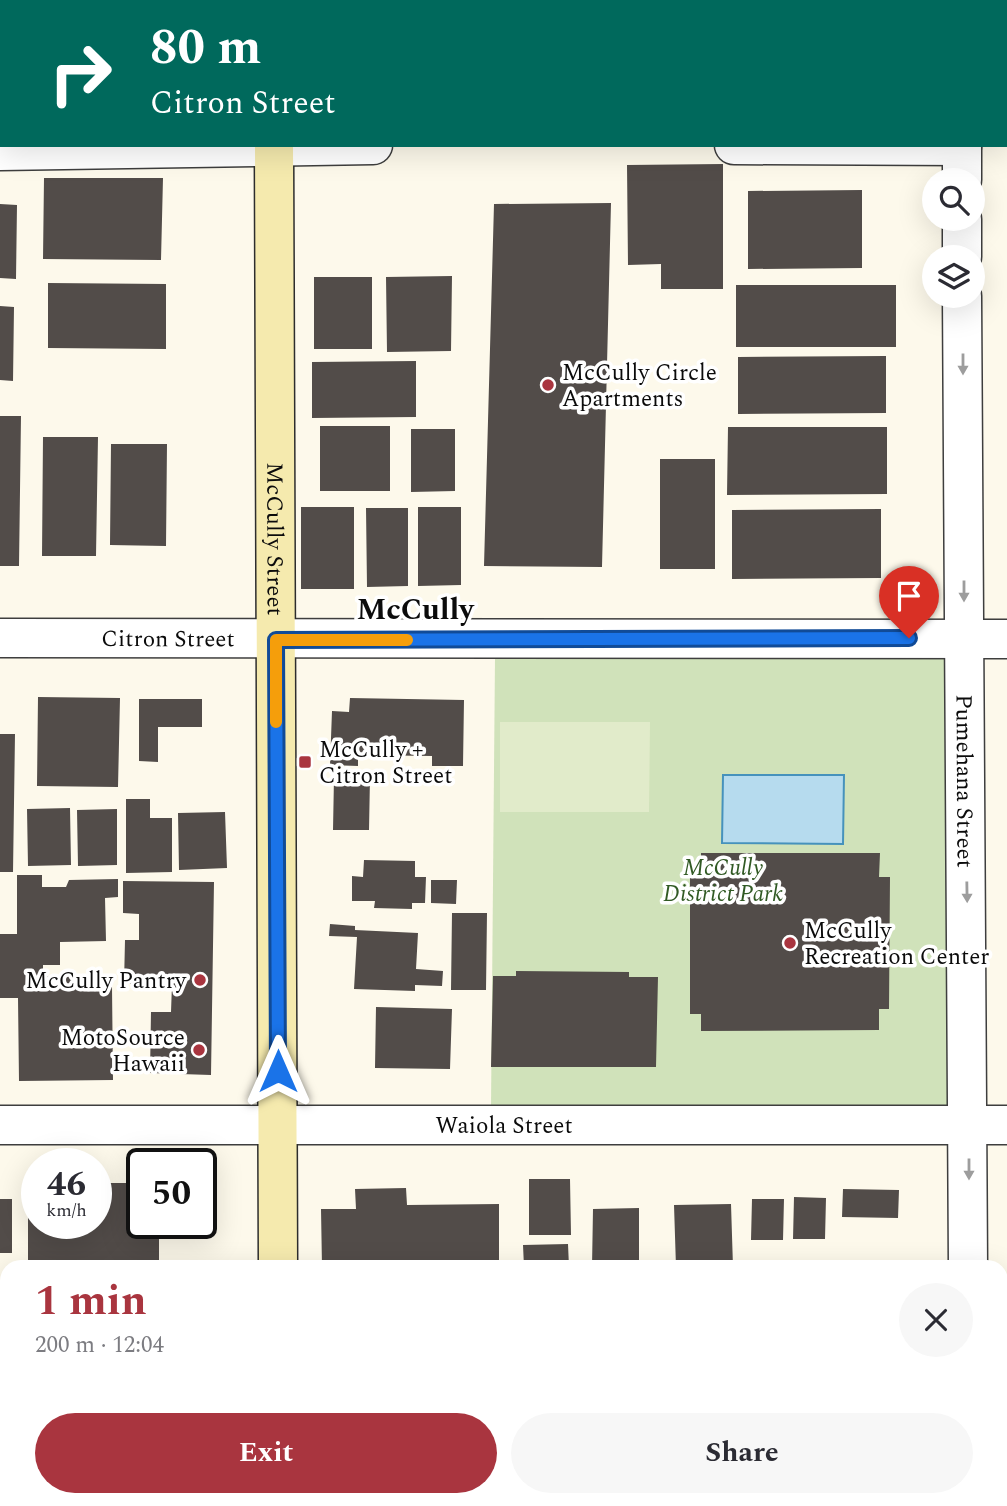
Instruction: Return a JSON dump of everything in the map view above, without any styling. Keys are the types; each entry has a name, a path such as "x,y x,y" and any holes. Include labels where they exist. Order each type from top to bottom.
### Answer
{"main road":[{"name":"McCully Street","path":"274,147 278,1260"}],"street":[{"path":"0,151 219,147"},
{"path":"772,147 962,157"},
{"name":"Pumehana Street","path":"962,308 970,1124 968,1260"},
{"name":"Citron Street","path":"0,638 1007,639"},
{"name":"Waiola Street","path":"0,1125 1007,1125"}],"green space":[{"name":"McCully District Park","path":"954,648 959,1105 491,1108 495,658"},
{"path":"500,722 650,722 649,812 500,812"}],"water":[{"path":"723,775 844,775 843,844 722,843"}],"building":[{"path":"723,164 723,289 661,289 661,264 628,265 627,165"},
{"path":"44,178 163,178 161,260 43,259"},
{"path":"862,190 862,268 748,269 748,191"},
{"name":"McCully Circle Apartments","path":"611,203 602,567 484,566 494,204"},
{"path":"0,204 17,205 16,279 0,278"},
{"path":"452,276 451,351 387,352 386,277"},
{"path":"314,277 372,277 372,349 314,349"},
{"path":"48,283 166,284 166,349 48,348"},
{"path":"736,285 896,285 896,347 736,347"},
{"path":"0,306 14,307 13,381 0,380"},
{"path":"886,356 886,413 738,414 738,357"},
{"path":"416,361 416,417 312,418 312,362"},
{"path":"0,416 21,416 19,566 0,566"},
{"path":"320,426 390,426 390,491 320,491"},
{"path":"728,427 887,427 887,494 727,495"},
{"path":"411,429 455,429 455,491 411,492"},
{"path":"43,437 98,437 96,556 42,556"},
{"path":"111,444 167,444 166,546 110,545"},
{"path":"660,459 715,459 715,569 660,569"},
{"path":"301,507 354,507 354,589 301,589"},
{"path":"418,507 461,507 461,585 418,586"},
{"path":"366,508 408,508 408,586 367,587"},
{"path":"881,509 881,578 732,579 732,510"},
{"path":"38,697 120,698 118,787 37,786"},
{"path":"350,698 464,700 463,766 432,766 432,756 358,755 358,766 330,765 332,711 349,712"},
{"path":"139,699 202,699 202,727 158,727 158,762 139,761"},
{"path":"0,734 15,734 13,872 0,872"},
{"path":"334,777 370,777 369,830 333,830"},
{"path":"126,799 150,799 150,818 172,818 172,872 126,873"},
{"path":"70,808 71,865 28,866 27,809"},
{"path":"117,809 117,865 78,866 77,810"},
{"path":"225,812 227,868 179,870 178,813"},
{"name":"McCully Recreation Center","path":"701,853 880,853 879,877 890,877 889,1009 879,1009 879,1030 701,1031 701,1014 690,1014 690,873 701,873"},
{"path":"364,860 415,861 415,877 426,877 425,903 412,903 412,909 374,908 375,901 352,901 352,876 363,877"},
{"path":"17,875 42,875 42,887 66,887 69,880 118,879 118,897 105,898 106,941 60,942 60,965 43,965 43,976 74,976 74,988 112,987 113,1080 19,1081 18,998 0,998 0,934 17,934"},
{"path":"431,880 457,880 456,904 431,903"},
{"path":"123,881 214,882 211,1075 150,1073 151,1012 171,1012 172,984 124,984 125,940 139,940 139,914 123,913"},
{"path":"452,913 487,913 486,990 451,990"},
{"path":"330,924 355,926 355,930 418,933 416,969 443,971 442,986 415,985 415,991 354,989 357,937 329,936"},
{"path":"516,971 629,972 629,977 658,977 656,1067 491,1067 493,976 516,976"},
{"path":"376,1007 452,1009 450,1069 375,1068"},
{"path":"529,1179 570,1179 571,1235 529,1235"},
{"path":"112,1183 126,1183 126,1239 159,1239 159,1260 28,1260 28,1239 112,1239"},
{"path":"406,1188 407,1205 499,1204 499,1260 322,1260 321,1209 356,1209 355,1189"},
{"path":"843,1189 899,1190 898,1218 842,1217"},
{"path":"794,1197 826,1198 825,1239 793,1239"},
{"path":"0,1199 12,1199 12,1253 0,1253"},
{"path":"752,1199 784,1199 783,1240 751,1240"},
{"path":"731,1204 733,1260 676,1260 674,1205"},
{"path":"639,1208 639,1260 592,1260 593,1209"},
{"path":"568,1244 569,1260 524,1260 523,1245"}],"slow traffic":[{"path":"276,722 276,640 407,640"}],"place":[{"name":"McCully Circle Apartments","path":"548,385"},
{"name":"McCully + Citron Street","path":"305,762"},
{"name":"McCully Recreation Center","path":"790,943"},
{"name":"McCully Pantry","path":"200,980"},
{"name":"MotoSource Hawaii","path":"199,1050"}],"district":[{"name":"McCully","path":"415,609"}],"route":[{"path":"278,1071 276,640 909,638"}]}
